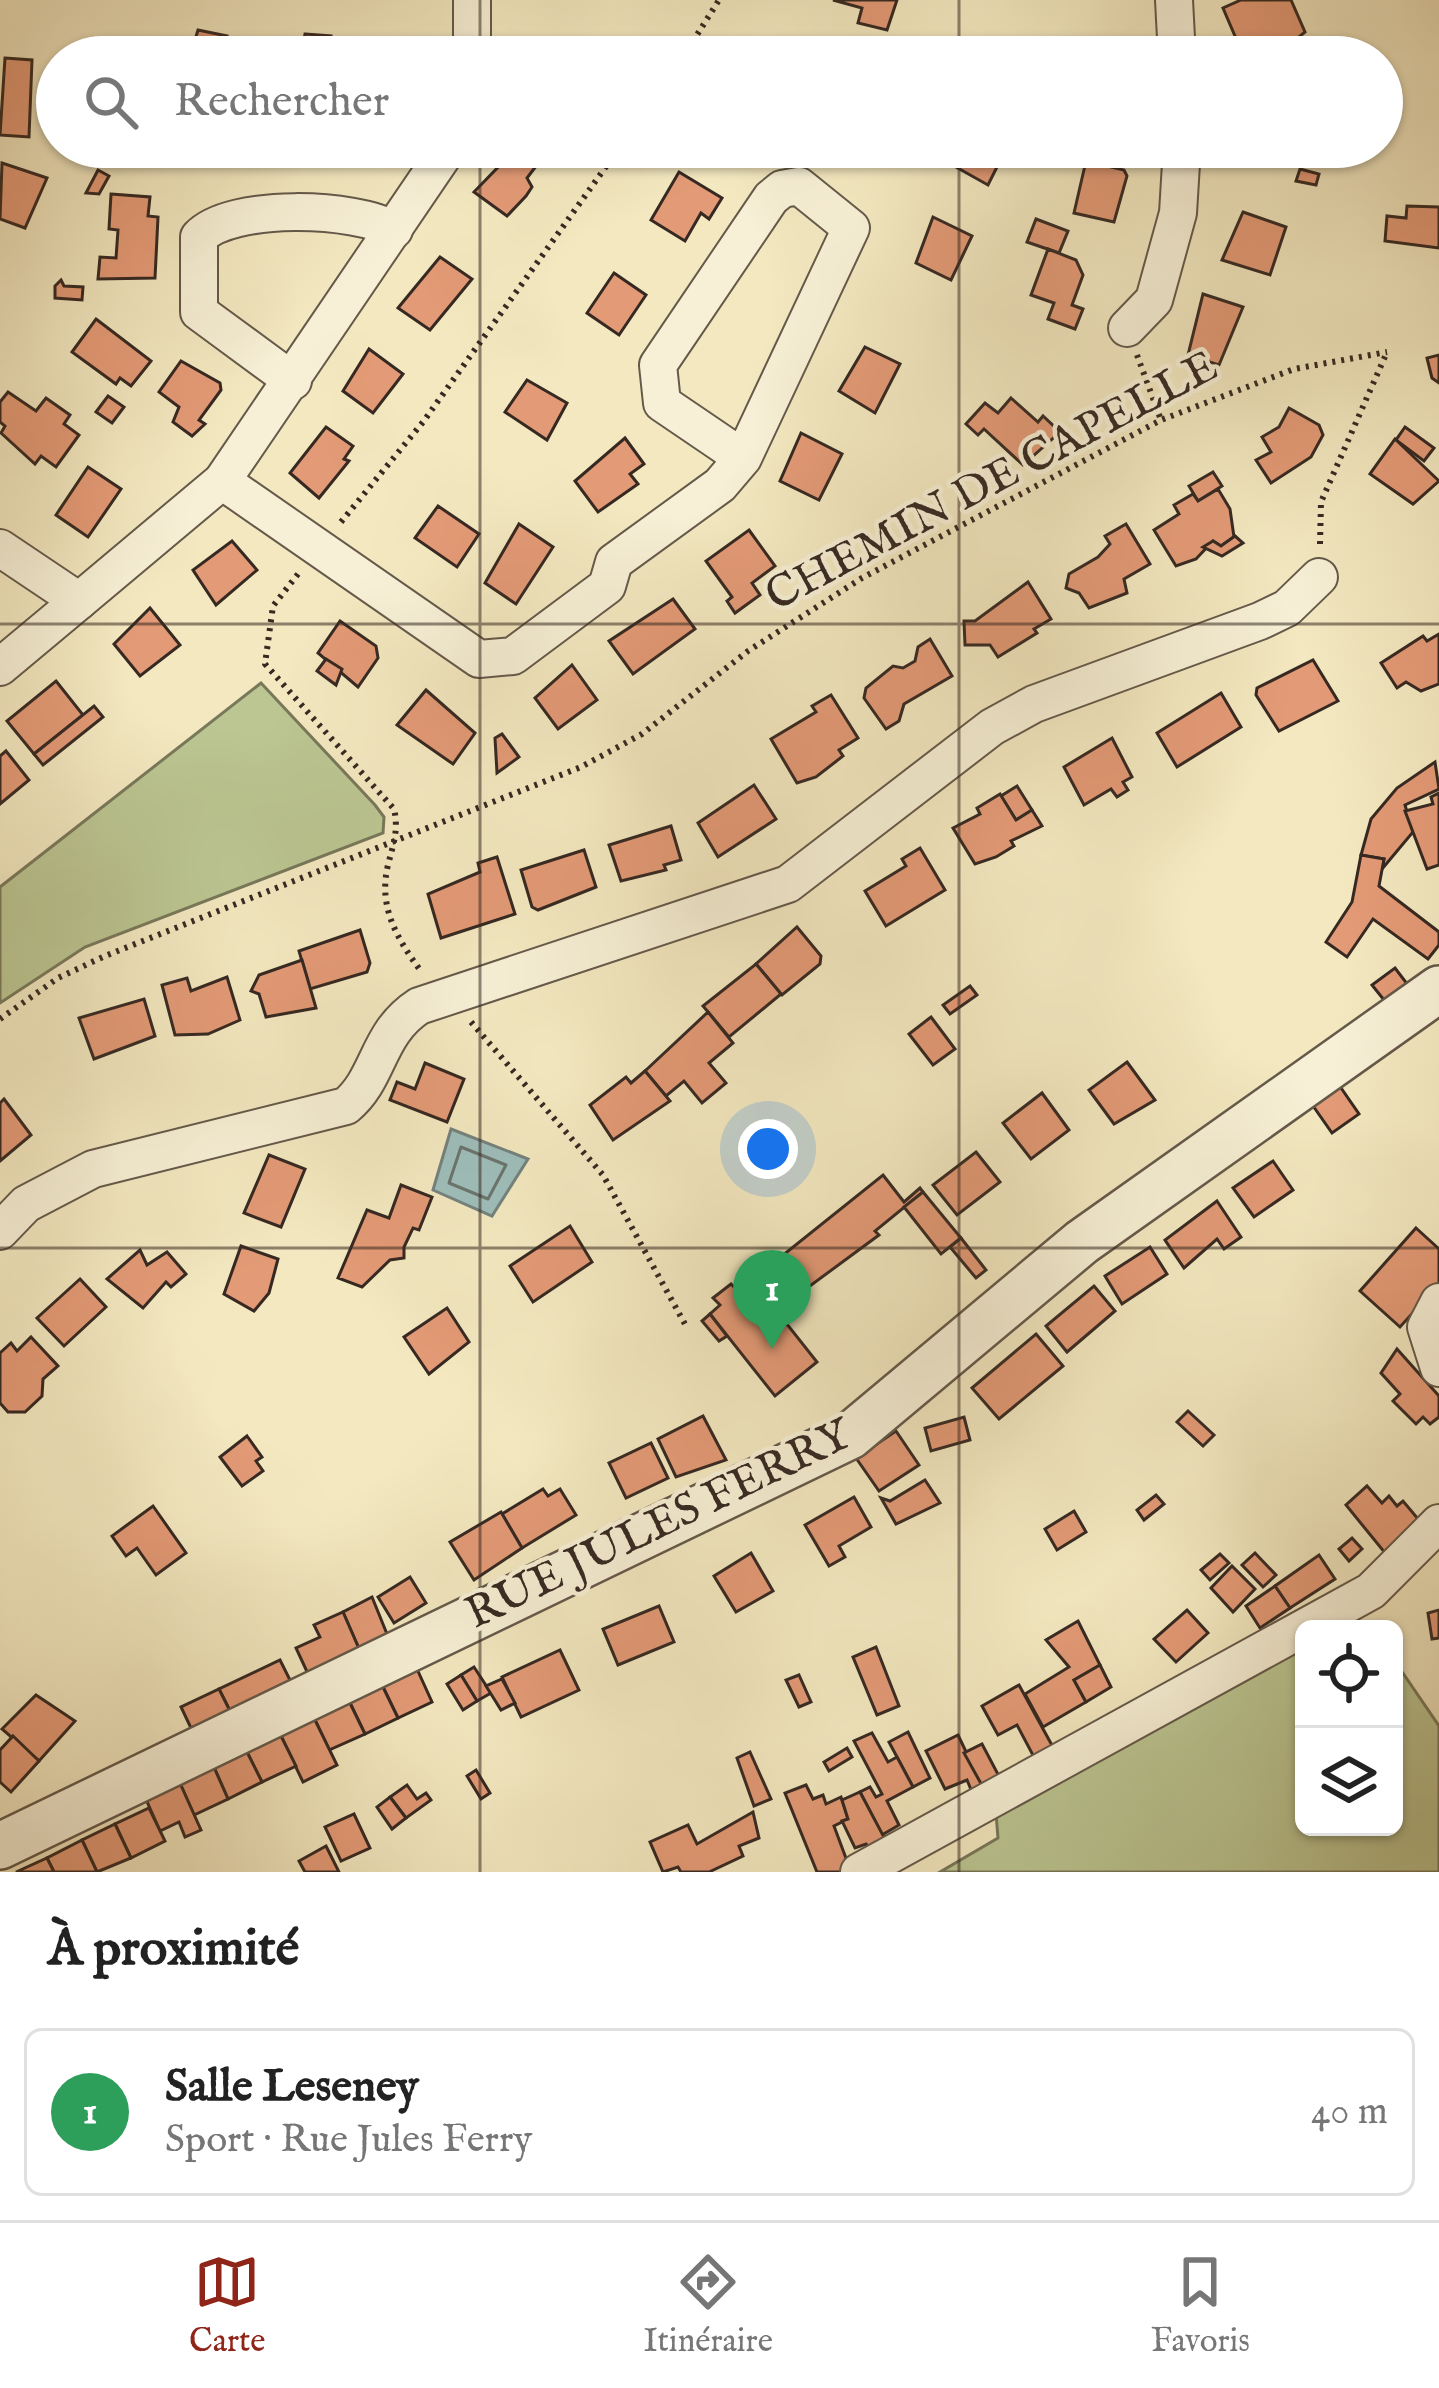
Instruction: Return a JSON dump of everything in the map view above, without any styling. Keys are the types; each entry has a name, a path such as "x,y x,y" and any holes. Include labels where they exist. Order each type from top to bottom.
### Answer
{"street":[{"path":"472,0 472,36"},
{"path":"1174,0 1176,36"},
{"path":"0,668 222,481 435,168"},
{"path":"1127,328 1154,300 1178,213 1181,168"},
{"path":"222,481 479,659 513,656 608,586 614,562 720,485 743,458 851,228 799,186 782,189 771,198 658,365 662,403 743,458"},
{"path":"293,381 199,312 199,237 211,224 243,214 373,217 394,230"},
{"path":"0,548 79,601"},
{"path":"0,1231 26,1204 94,1169 346,1106 357,1097 399,1019 447,997 788,884 992,727 1034,704 1260,621 1287,608 1319,577"},
{"name":"RUE JULES FERRY","path":"0,1846 850,1436 1082,1242 1439,989"},
{"path":"1439,1302 1426,1327 1439,1368"},
{"path":"860,1872 1371,1591 1439,1523"}],"path":[{"path":"696,36 719,0"},
{"path":"605,168 423,422 273,606 265,664 386,797 398,826 384,907 401,945 603,1175 686,1326"},
{"path":"1127,328 1161,420"},
{"name":"CHEMIN DE CAPELLE","path":"0,1019 58,978 105,956 580,767 622,745 748,651 862,578 1161,420 1294,369 1387,352 1321,502 1319,577"}],"green space":[{"path":"261,683 375,805 384,817 383,833 85,947 0,1003 0,887"},
{"path":"1295,1651 1295,1836 1403,1836 1403,1673 1439,1726 1439,1872 940,1872 998,1838 996,1813"}],"water":[{"path":"451,1129 528,1159 492,1216 433,1190"}],"building":[{"path":"833,0 897,0 887,30 858,23 862,8"},
{"path":"1241,0 1291,0 1305,32 1300,36 1235,36 1223,8"},
{"path":"198,30 227,36 196,36"},
{"path":"5,58 32,60 29,137 0,135"},
{"path":"2,163 47,178 25,228 0,219"},
{"path":"497,168 535,168 527,178 532,187 507,216 474,192"},
{"path":"958,168 996,168 988,185"},
{"path":"1084,168 1124,170 1127,176 1114,222 1074,213"},
{"path":"1300,169 1319,174 1316,185 1296,181"},
{"path":"98,170 109,176 99,194 86,193"},
{"path":"679,172 722,198 709,219 701,213 685,241 651,220"},
{"path":"111,194 150,197 148,216 158,217 155,278 98,279 100,257 116,258 118,230 109,229"},
{"path":"1407,206 1439,207 1439,248 1385,241 1387,216 1406,218"},
{"path":"1243,212 1286,227 1270,275 1222,260"},
{"path":"933,217 972,236 951,280 916,263"},
{"path":"1036,219 1068,231 1059,253 1027,242"},
{"path":"1048,249 1076,260 1083,275 1072,305 1083,309 1075,329 1048,319 1054,303 1031,295"},
{"path":"440,257 472,279 430,330 398,308"},
{"path":"614,273 646,295 619,335 587,313"},
{"path":"61,280 64,286 83,287 82,300 55,298 55,286"},
{"path":"1203,294 1243,307 1219,365 1188,355"},
{"path":"96,319 151,361 131,386 120,378 116,384 72,352"},
{"path":"865,347 900,364 875,413 839,391"},
{"path":"369,349 403,374 373,413 343,391"},
{"path":"1439,355 1439,383 1432,378 1427,358"},
{"path":"181,361 220,383 221,390 199,420 205,424 192,436 173,422 179,407 159,392"},
{"path":"527,380 567,403 547,440 505,412"},
{"path":"8,392 36,411 46,398 70,415 64,424 79,435 56,467 41,456 35,464 1,433 5,426 0,422 0,402"},
{"path":"108,396 124,407 112,423 96,412"},
{"path":"1011,398 1038,422 1043,416 1060,432 1023,465 984,429 978,435 966,424 985,403 998,413"},
{"path":"1289,408 1319,425 1323,435 1311,457 1271,483 1256,460 1271,452 1262,437 1279,427"},
{"path":"326,427 353,446 344,459 349,461 319,498 290,473"},
{"path":"1405,427 1434,448 1424,461 1396,440"},
{"path":"801,433 842,454 819,500 780,481"},
{"path":"625,438 644,464 630,474 638,484 598,512 575,481"},
{"path":"1395,439 1439,481 1413,504 1370,474"},
{"path":"88,467 121,489 88,537 56,515"},
{"path":"1213,472 1222,486 1198,501 1189,486"},
{"path":"1218,489 1230,509 1234,537 1221,546 1213,541 1196,559 1176,566 1154,530 1179,514 1174,505 1193,494 1198,501"},
{"path":"438,506 479,534 457,567 415,538"},
{"path":"519,524 553,547 516,604 485,583"},
{"path":"1126,524 1150,564 1124,579 1127,593 1089,608 1079,593 1066,588 1069,574 1098,557 1110,544 1105,536"},
{"path":"749,530 775,566 752,583 760,595 735,613 727,601 732,597 706,561"},
{"path":"1235,536 1243,543 1222,556 1203,547 1213,541 1221,546"},
{"path":"232,541 257,570 216,605 193,570"},
{"path":"1028,582 1051,619 1034,629 1037,633 998,657 990,645 965,645 964,621 975,621"},
{"path":"673,599 695,629 633,674 609,641"},
{"path":"150,608 180,645 140,676 114,644"},
{"path":"340,621 376,646 378,658 358,687 318,653"},
{"path":"1439,634 1439,684 1421,691 1406,682 1397,688 1381,663 1423,636 1427,641"},
{"path":"930,639 952,676 904,704 899,721 886,729 864,698 866,688 893,666 903,668 915,661 918,647"},
{"path":"326,659 342,669 336,685 317,671"},
{"path":"1313,660 1338,701 1279,731 1256,695 1257,688"},
{"path":"572,665 597,700 558,729 535,698"},
{"path":"56,681 83,715 34,754 7,721"},
{"path":"426,690 475,733 453,764 397,725"},
{"path":"1221,693 1241,727 1177,767 1157,733"},
{"path":"831,695 858,738 839,750 843,756 816,777 797,783 771,739 816,712 812,706"},
{"path":"94,706 103,717 43,765 34,754"},
{"path":"502,734 519,757 497,773 495,738"},
{"path":"1112,738 1132,777 1123,782 1128,790 1117,797 1111,789 1084,805 1064,767"},
{"path":"6,751 29,780 0,804 0,756"},
{"path":"1435,762 1439,789 1405,805 1413,832 1382,869 1384,859 1361,855 1371,819 1397,788"},
{"path":"754,785 776,819 718,857 698,823"},
{"path":"1017,786 1032,810 1016,820 1001,796"},
{"path":"1439,793 1439,865 1427,869 1405,811 1433,804 1431,797"},
{"path":"1000,794 1016,820 1032,810 1042,826 1011,841 1014,846 996,857 975,864 953,828 980,814 977,808"},
{"path":"671,826 681,860 664,865 666,870 621,881 609,845"},
{"path":"920,848 945,890 886,926 865,891 906,866 902,859"},
{"path":"584,850 596,887 538,910 532,907 521,870"},
{"path":"1361,855 1384,859 1379,886 1439,932 1439,945 1428,959 1373,919 1347,957 1326,942 1352,902"},
{"path":"497,857 515,914 441,938 428,894 480,872 478,863"},
{"path":"797,927 821,956 820,964 782,995 756,964"},
{"path":"360,930 370,963 367,972 310,989 299,951"},
{"path":"302,960 316,1008 266,1017 259,994 251,991 259,975"},
{"path":"756,964 781,994 729,1037 703,1006"},
{"path":"1395,968 1408,985 1388,1005 1372,985"},
{"path":"227,977 240,1020 208,1034 175,1035 162,985 187,978 191,991"},
{"path":"970,986 977,995 950,1014 943,1005"},
{"path":"144,999 155,1036 94,1059 79,1018"},
{"path":"708,1012 733,1043 709,1063 726,1083 702,1103 684,1081 666,1096 645,1071"},
{"path":"931,1017 955,1049 933,1065 909,1034"},
{"path":"1127,1062 1155,1100 1114,1124 1089,1090"},
{"path":"425,1063 464,1079 447,1122 390,1100 397,1082 415,1089"},
{"path":"645,1071 670,1101 613,1140 590,1105 626,1077 631,1083"},
{"path":"1339,1085 1359,1114 1332,1133 1311,1103"},
{"path":"1042,1093 1069,1130 1031,1159 1003,1123"},
{"path":"4,1099 31,1135 0,1161 0,1103"},
{"path":"976,1152 1000,1182 957,1215 933,1185"},
{"path":"269,1155 305,1169 281,1227 244,1213"},
{"path":"1273,1161 1293,1190 1254,1217 1233,1188"},
{"path":"883,1175 904,1202 920,1188 923,1192 875,1231 879,1235 776,1311 752,1280"},
{"path":"401,1185 432,1197 419,1230 413,1228 404,1247 404,1258 390,1260 362,1287 338,1278 367,1210 389,1218"},
{"path":"923,1192 961,1238 941,1254 904,1207"},
{"path":"1217,1201 1241,1237 1224,1249 1217,1239 1184,1268 1165,1240"},
{"path":"570,1226 592,1262 533,1302 510,1266"},
{"path":"1416,1228 1439,1249 1439,1284 1400,1327 1360,1291"},
{"path":"961,1238 986,1270 976,1278 950,1247"},
{"path":"241,1246 278,1259 269,1293 254,1311 224,1294"},
{"path":"1150,1247 1167,1274 1122,1304 1105,1276"},
{"path":"140,1250 147,1265 167,1252 186,1274 171,1287 166,1282 143,1308 107,1279"},
{"path":"80,1279 106,1307 64,1346 37,1318"},
{"path":"752,1280 817,1362 775,1396 710,1314 720,1305 713,1298 731,1284 738,1291"},
{"path":"1094,1286 1115,1311 1067,1352 1046,1326"},
{"path":"447,1308 469,1342 429,1374 404,1337"},
{"path":"710,1314 727,1336 719,1341 702,1321"},
{"path":"1036,1334 1063,1366 999,1419 972,1388"},
{"path":"31,1337 58,1366 43,1379 42,1396 25,1412 8,1412 0,1403 0,1353 11,1343 17,1351"},
{"path":"1397,1349 1439,1396 1439,1417 1430,1424 1423,1417 1416,1424 1393,1401 1400,1394 1381,1373"},
{"path":"1188,1411 1214,1435 1203,1446 1177,1422"},
{"path":"703,1416 726,1460 676,1477 658,1439"},
{"path":"964,1417 970,1440 931,1451 925,1428"},
{"path":"896,1431 919,1465 879,1491 856,1458"},
{"path":"247,1436 262,1457 256,1461 263,1471 242,1486 220,1457"},
{"path":"651,1443 668,1478 626,1498 609,1463"},
{"path":"925,1480 940,1503 896,1524 881,1498 890,1501"},
{"path":"1367,1486 1382,1503 1389,1496 1397,1506 1403,1501 1424,1526 1390,1559 1346,1505"},
{"path":"543,1489 548,1496 560,1489 576,1515 522,1548 502,1514"},
{"path":"1156,1495 1164,1504 1144,1520 1137,1510"},
{"path":"854,1497 871,1527 839,1546 845,1557 829,1566 805,1525"},
{"path":"153,1506 186,1553 156,1575 137,1548 126,1556 112,1536"},
{"path":"1074,1511 1086,1532 1057,1550 1045,1529"},
{"path":"501,1512 522,1548 474,1580 450,1542"},
{"path":"1352,1538 1362,1549 1349,1561 1339,1549"},
{"path":"751,1553 773,1591 736,1612 714,1576"},
{"path":"1255,1553 1276,1575 1263,1587 1242,1565"},
{"path":"1220,1554 1229,1563 1210,1580 1201,1570"},
{"path":"1319,1555 1335,1579 1290,1608 1275,1586"},
{"path":"1232,1566 1255,1589 1233,1612 1211,1588"},
{"path":"410,1577 426,1603 394,1623 378,1597"},
{"path":"1275,1586 1290,1608 1260,1628 1246,1606"},
{"path":"372,1597 389,1639 360,1651 343,1612"},
{"path":"659,1606 674,1642 618,1665 603,1629"},
{"path":"1187,1610 1208,1633 1176,1662 1154,1639"},
{"path":"1439,1610 1439,1638 1432,1639 1428,1613"},
{"path":"343,1612 360,1651 309,1676 296,1648 320,1637 314,1625"},
{"path":"1078,1621 1100,1665 1074,1680 1086,1702 1043,1727 1025,1694 1069,1667 1046,1640"},
{"path":"876,1647 899,1706 877,1715 853,1657"},
{"path":"560,1650 579,1690 521,1717 502,1677"},
{"path":"280,1660 292,1684 231,1713 219,1689"},
{"path":"1100,1665 1111,1687 1086,1702 1074,1680"},
{"path":"474,1667 491,1693 477,1701 461,1675"},
{"path":"417,1669 432,1702 398,1718 382,1685"},
{"path":"461,1675 477,1701 463,1710 447,1684"},
{"path":"799,1675 811,1702 799,1707 786,1680"},
{"path":"502,1679 515,1703 501,1710 486,1686"},
{"path":"382,1685 398,1718 365,1734 349,1701"},
{"path":"1019,1685 1054,1749 1035,1759 1017,1725 998,1735 982,1706"},
{"path":"219,1689 231,1713 191,1728 181,1707"},
{"path":"36,1695 75,1721 39,1761 2,1729"},
{"path":"349,1701 365,1734 329,1750 314,1718"},
{"path":"314,1718 337,1765 303,1782 280,1734"},
{"path":"908,1732 930,1778 913,1787 889,1742"},
{"path":"872,1733 888,1762 897,1757 913,1787 887,1801 899,1825 882,1835 860,1792 870,1787 876,1797 882,1794 854,1741"},
{"path":"280,1734 296,1766 262,1782 246,1750"},
{"path":"958,1735 983,1787 972,1792 967,1780 945,1789 926,1751"},
{"path":"13,1736 39,1761 11,1792 0,1782 0,1750"},
{"path":"982,1744 1001,1780 984,1789 964,1753"},
{"path":"847,1748 852,1757 829,1771 824,1762"},
{"path":"246,1750 262,1782 228,1799 213,1765"},
{"path":"750,1752 771,1799 754,1806 737,1758"},
{"path":"213,1765 228,1799 194,1815 179,1781"},
{"path":"476,1770 490,1793 481,1799 467,1776"},
{"path":"179,1781 201,1830 185,1837 179,1822 160,1831 145,1797"},
{"path":"407,1785 417,1799 426,1793 431,1800 406,1818 390,1797"},
{"path":"806,1785 813,1799 823,1795 826,1804 841,1797 848,1819 834,1826 850,1869 844,1872 817,1872 785,1793"},
{"path":"860,1792 886,1841 870,1849 866,1844 855,1848 842,1821 848,1819 842,1800"},
{"path":"390,1797 406,1818 392,1829 377,1807"},
{"path":"149,1808 165,1841 131,1858 115,1824"},
{"path":"753,1812 759,1838 739,1846 743,1856 709,1872 681,1872 678,1867 663,1872 650,1842 688,1825 697,1844"},
{"path":"354,1814 370,1848 341,1861 325,1827"},
{"path":"115,1824 131,1858 97,1872 82,1840"},
{"path":"82,1840 97,1872 54,1872 47,1858"},
{"path":"326,1846 339,1872 305,1872 299,1861"},
{"path":"47,1858 54,1872 16,1872 27,1867"}],"place":[{"name":"Salle Leseney","path":"772,1349"}]}
